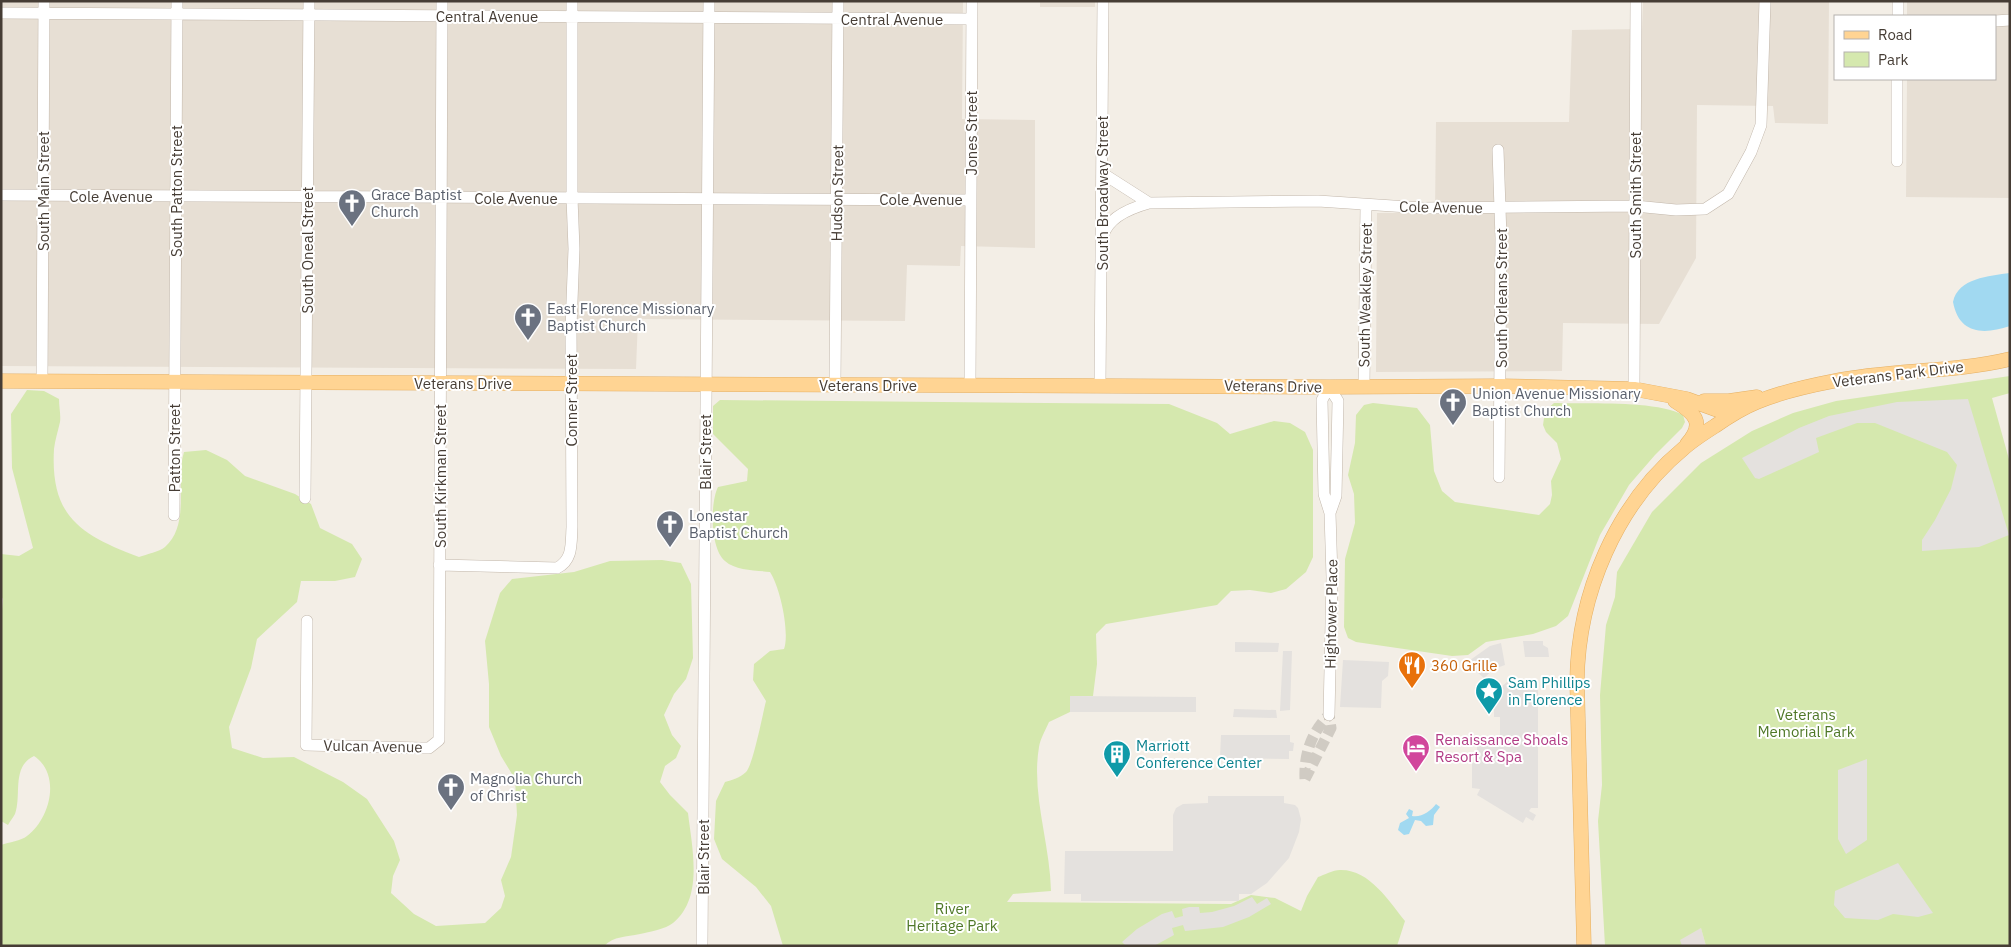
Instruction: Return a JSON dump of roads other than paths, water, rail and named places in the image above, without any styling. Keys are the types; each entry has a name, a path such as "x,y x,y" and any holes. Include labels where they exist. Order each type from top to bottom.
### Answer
{"main road":[{"name":"Veterans Park Drive","path":"1684,447 1731,415 1782,393 1851,378 2010,359"},
{"name":"Veterans Drive","path":"1,381 1329,387 1500,386 1634,389 1664,393 1687,399 1731,415"},
{"path":"1584,946 1577,672 1579,645 1591,590 1614,534 1646,487 1696,432 1696,418 1692,411 1664,393"},
{"path":"1687,399 1729,402 1782,393"}],"street":[{"name":"South Patton Street","path":"174,382 177,1"},
{"name":"South Oneal Street","path":"305,498 309,1"},
{"name":"South Kirkman Street","path":"439,740 442,1"},
{"name":"Conner Street","path":"439,565 557,568 565,564 570,556 572,527 571,383 574,250 572,198 572,1"},
{"name":"Blair Street","path":"702,946 708,1"},
{"name":"Hudson Street","path":"835,385 838,1"},
{"name":"Jones Street","path":"970,385 972,1"},
{"name":"South Broadway Street","path":"1100,386 1104,1"},
{"name":"South Smith Street","path":"1634,389 1636,1"},
{"name":"Cole Avenue","path":"1102,243 1104,230 1118,216 1135,207 1149,203 1318,201 1423,208 1635,206 1705,209 1728,194 1751,152 1761,125 1765,1"},
{"path":"1898,1 1898,15"},
{"name":"Central Avenue","path":"1,13 44,7 177,14 972,19"},
{"name":"South Main Street","path":"42,381 44,7"},
{"path":"1996,21 2010,20"},
{"path":"1897,161 1898,80"},
{"name":"South Orleans Street","path":"1498,150 1501,207 1499,477"},
{"path":"1102,173 1149,203"},
{"name":"Cole Avenue","path":"1,195 971,200"},
{"name":"South Weakley Street","path":"1364,386 1366,205"},
{"name":"Patton Street","path":"174,382 174,515"},
{"name":"Hightower Place","path":"1329,387 1322,400 1324,494 1330,512 1332,577 1329,715"},
{"name":"Vulcan Avenue","path":"307,621 306,745 429,748 439,740"}],"water":[{"path":"2010,273 2010,326 1991,331 1982,331 1967,326 1961,321 1956,313 1953,302 1961,288 1984,277"},
{"path":"1436,804 1440,807 1434,815 1433,825 1426,826 1421,821 1415,820 1409,834 1404,835 1398,830 1400,823 1409,818 1406,814 1409,809 1413,811 1412,816 1419,816 1429,811"}],"tunnel":[{"path":"1305,779 1307,753 1310,744 1318,729 1329,715"},
{"path":"1305,779 1331,728 1329,715"}],"place":[{"name":"Grace Baptist Church","path":"352,227"},
{"name":"East Florence Missionary Baptist Church","path":"528,341"},
{"name":"Union Avenue Missionary Baptist Church","path":"1453,426"},
{"name":"Lonestar Baptist Church","path":"670,548"},
{"name":"360 Grille","path":"1412,689"},
{"name":"Sam Phillips in Florence","path":"1489,715"},
{"name":"Renaissance Shoals Resort & Spa","path":"1416,772"},
{"name":"Marriott Conference Center","path":"1117,778"},
{"name":"Magnolia Church of Christ","path":"451,811"}],"park label":[{"name":"Veterans Memorial Park","path":"1806,722"},
{"name":"River Heritage Park","path":"952,916"}]}
